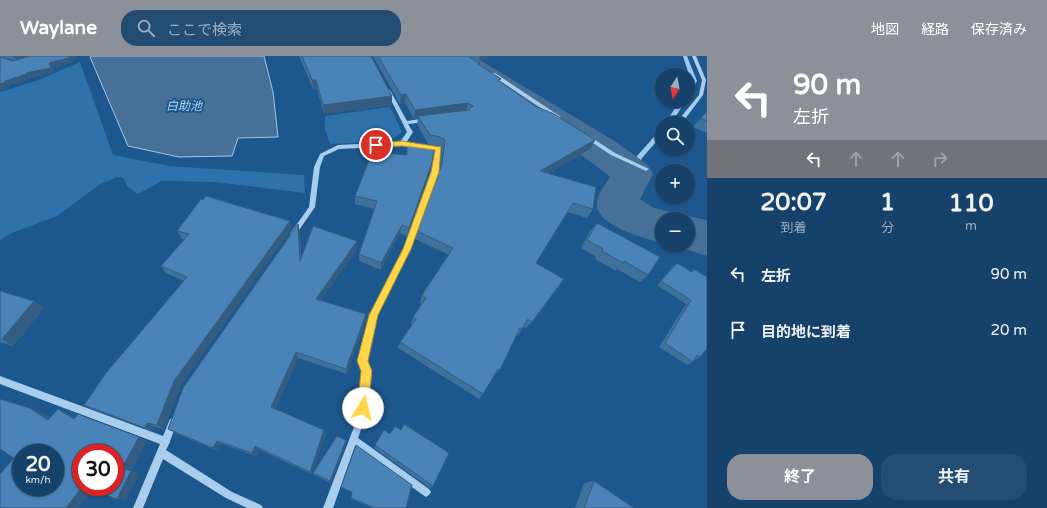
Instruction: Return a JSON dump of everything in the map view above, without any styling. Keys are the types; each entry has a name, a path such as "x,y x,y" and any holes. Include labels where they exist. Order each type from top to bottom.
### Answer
{"street":[{"path":"684,116 701,95 704,80 694,56"},
{"path":"489,72 561,119"},
{"path":"383,81 410,132 402,144"},
{"path":"405,123 436,119"},
{"path":"580,132 613,154 646,169"},
{"path":"289,240 312,207 318,167 322,155 338,147 402,144 438,149 435,172 407,249 374,315 363,361 367,371 364,401 358,427 328,508"},
{"path":"0,380 166,442"},
{"path":"138,508 162,453 176,412"},
{"path":"354,440 426,492"},
{"path":"162,453 228,495 258,508"}],"shaded area":[{"path":"80,62 113,155 169,166 304,175 305,193 215,182 162,181 138,194 127,186 124,178 117,177 99,185 57,216 14,232 0,240 0,92 36,81"},
{"path":"390,107 402,132 391,141 330,144 325,129 325,116"}],"water":[{"name":"白助池","path":"264,56 273,92 278,137 238,138 232,156 179,157 128,146 90,57"}],"building":[{"path":"30,56 70,56 68,58 49,63 51,68 26,73 27,74 0,84 0,57 13,61"},
{"path":"302,56 371,56 392,96 323,105 316,80 312,80"},
{"path":"378,56 470,56 469,57 480,64 478,64 501,79 498,80 535,106 554,114 595,140 540,171 596,187 593,209 573,203 536,263 564,279 532,322 528,319 522,329 520,328 500,370 498,369 483,394 400,342 416,319 413,317 426,298 422,295 453,248 417,231 442,164 445,140 440,137 430,135 418,116 469,110 473,106 468,103 415,110 406,94 401,95"},
{"path":"707,111 707,121 701,118"},
{"path":"407,145 435,146 432,163 409,228 402,225 381,263 359,254 377,201 355,196 372,152 407,155"},
{"path":"206,196 290,221 174,381 157,425 147,423 145,428 84,405 106,373 187,277 161,266 189,234 177,231 201,199 203,200"},
{"path":"597,223 660,257 648,275 624,261 623,263 602,251 603,249 587,240"},
{"path":"298,224 300,261 313,226 357,241 316,299 366,314 346,369 296,352 271,407 324,430 310,472 255,446 252,453 217,441 213,448 168,429 183,388"},
{"path":"677,263 692,272 694,269 707,277 707,349 700,357 697,355 693,362 665,343 691,300 661,281"},
{"path":"0,291 34,301 2,339 0,339"},
{"path":"0,399 30,408 48,420 58,409 74,419 78,414 139,437 124,464 124,444 72,444 72,496 75,496 66,508 0,508 0,474 12,460 12,496 64,496 64,444 12,444 12,457 0,449"},
{"path":"404,424 449,453 433,486 375,445 384,430 390,434 395,426 401,430"},
{"path":"337,436 346,440 330,481 313,473"},
{"path":"356,445 412,485 406,508 375,508 351,498 352,492 341,487"},
{"path":"124,469 131,471 124,485"},
{"path":"594,481 634,508 584,508"},
{"path":"108,496 118,496 117,499"}],"waterway":[{"path":"451,56 479,72 600,149 633,174 619,197 618,206 639,220 655,224"},
{"path":"685,56 689,68"},
{"path":"673,116 678,108"},
{"path":"633,174 639,157 655,139"},
{"path":"695,235 707,238"}],"route":[{"path":"363,408 367,371 363,361 374,315 382,296 407,249 435,172 438,149 402,144 376,145"}]}
